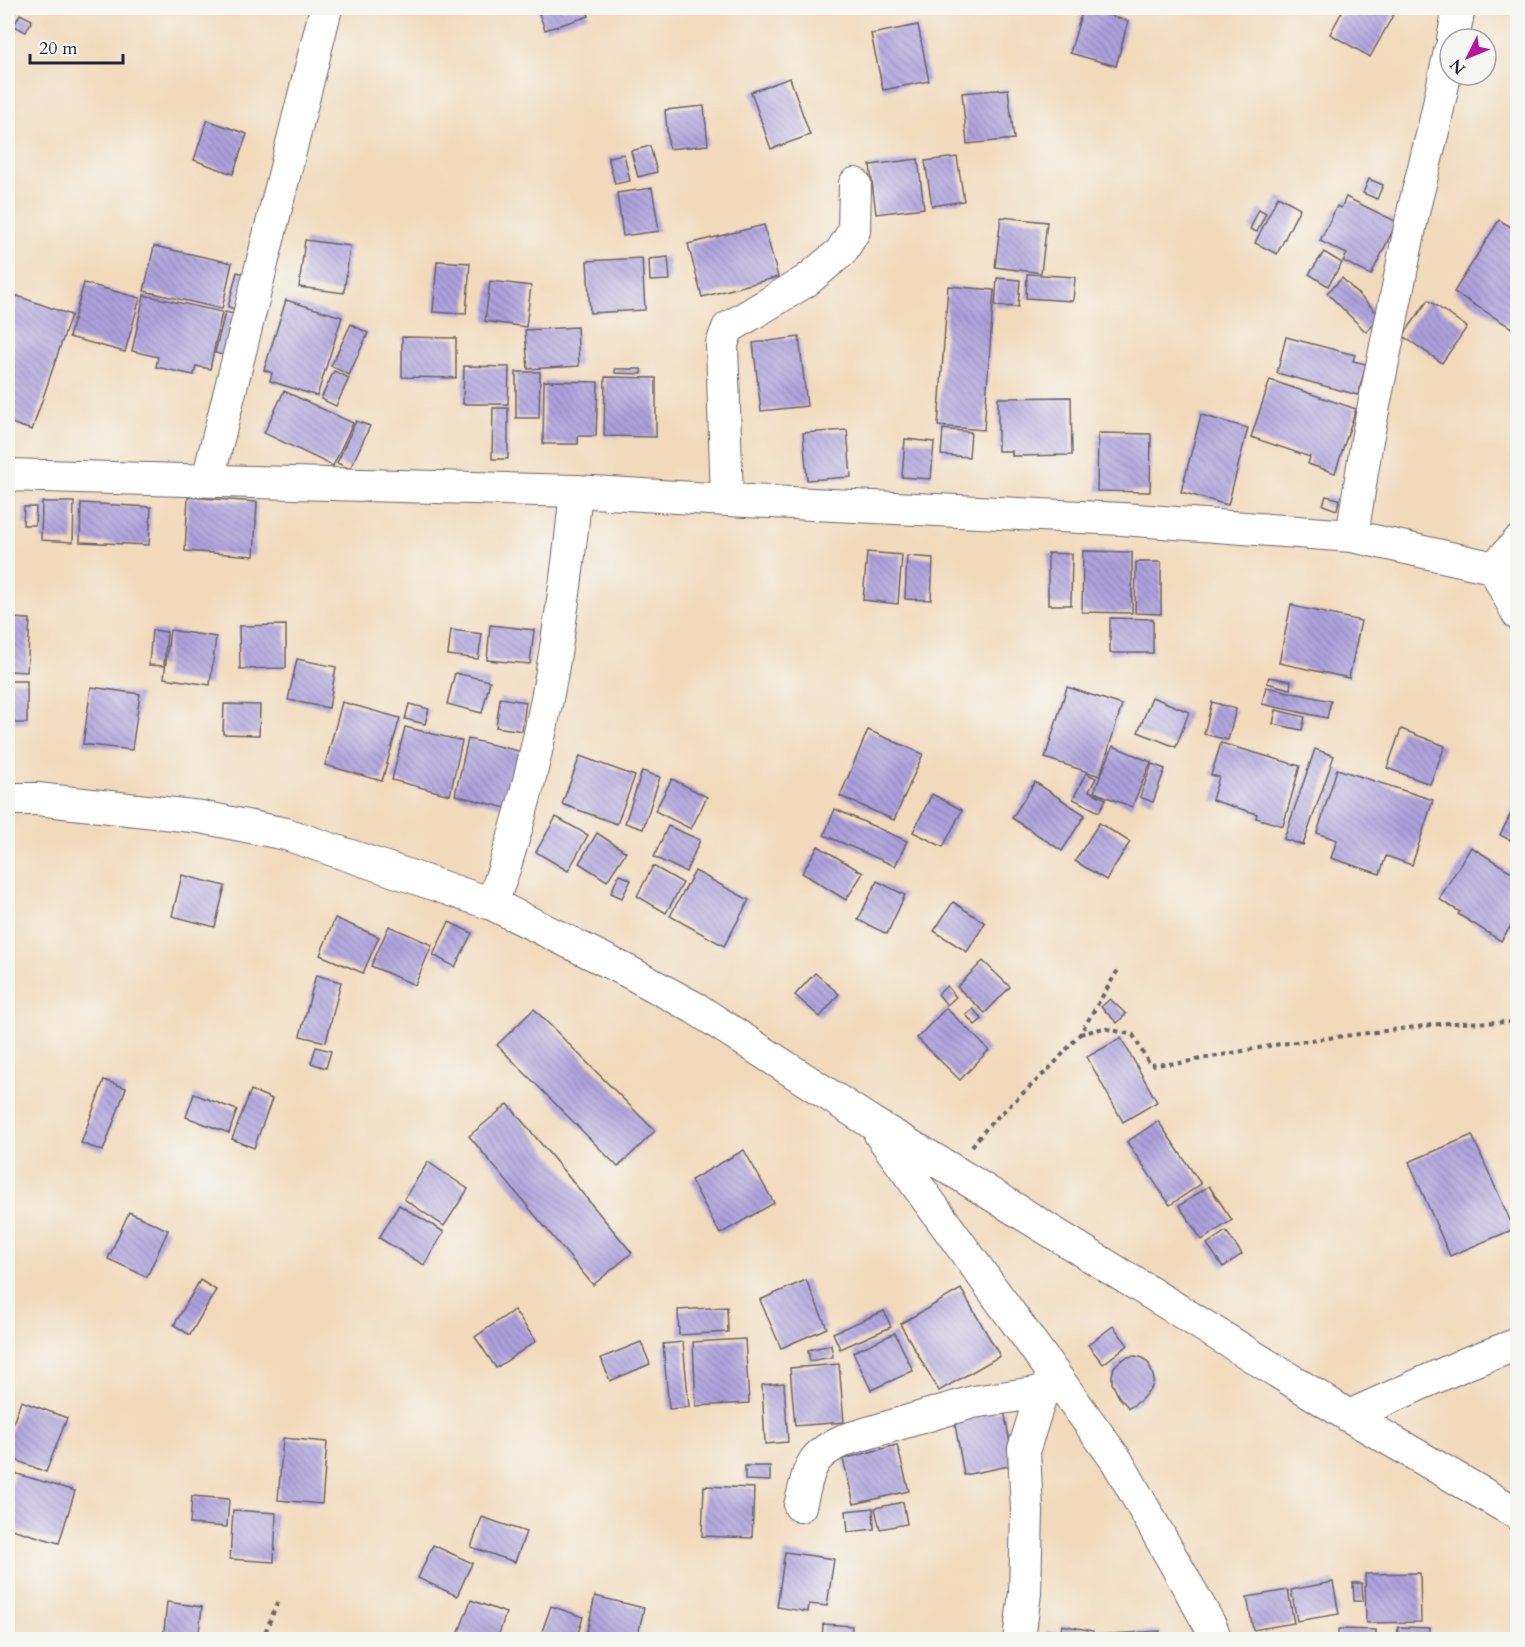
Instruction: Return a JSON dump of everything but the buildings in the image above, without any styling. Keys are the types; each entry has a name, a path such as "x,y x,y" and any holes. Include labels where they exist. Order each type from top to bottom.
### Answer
{"street":[{"path":"208,479 326,8"},
{"path":"1455,27 1459,8"},
{"path":"1352,536 1367,440 1409,231 1442,87"},
{"path":"727,501 722,344 728,328 806,281 841,252 854,231 855,184"},
{"path":"8,475 576,491 727,501 1122,519 1352,536 1506,571"},
{"path":"492,904 511,850 551,685 567,576 576,491"},
{"path":"1518,542 1506,571 1518,614"},
{"path":"8,799 37,799 201,817 286,834 492,904 627,971 695,1008 872,1123 957,1173 1349,1416 1518,1514"},
{"path":"872,1123 1049,1383 1117,1461 1211,1627 1216,1640"},
{"path":"1349,1416 1465,1364 1518,1344"},
{"path":"801,1506 811,1464 826,1448 844,1440 973,1402 1049,1383"},
{"path":"1018,1640 1026,1570 1027,1511 1024,1449 1049,1383"}],"path":[{"path":"957,1173 974,1141 1053,1065 1080,1034 1118,970"},
{"path":"1080,1034 1104,1028 1132,1035 1150,1065 1180,1063 1280,1044 1448,1023 1518,1022"},
{"path":"262,1640 279,1599"}]}
